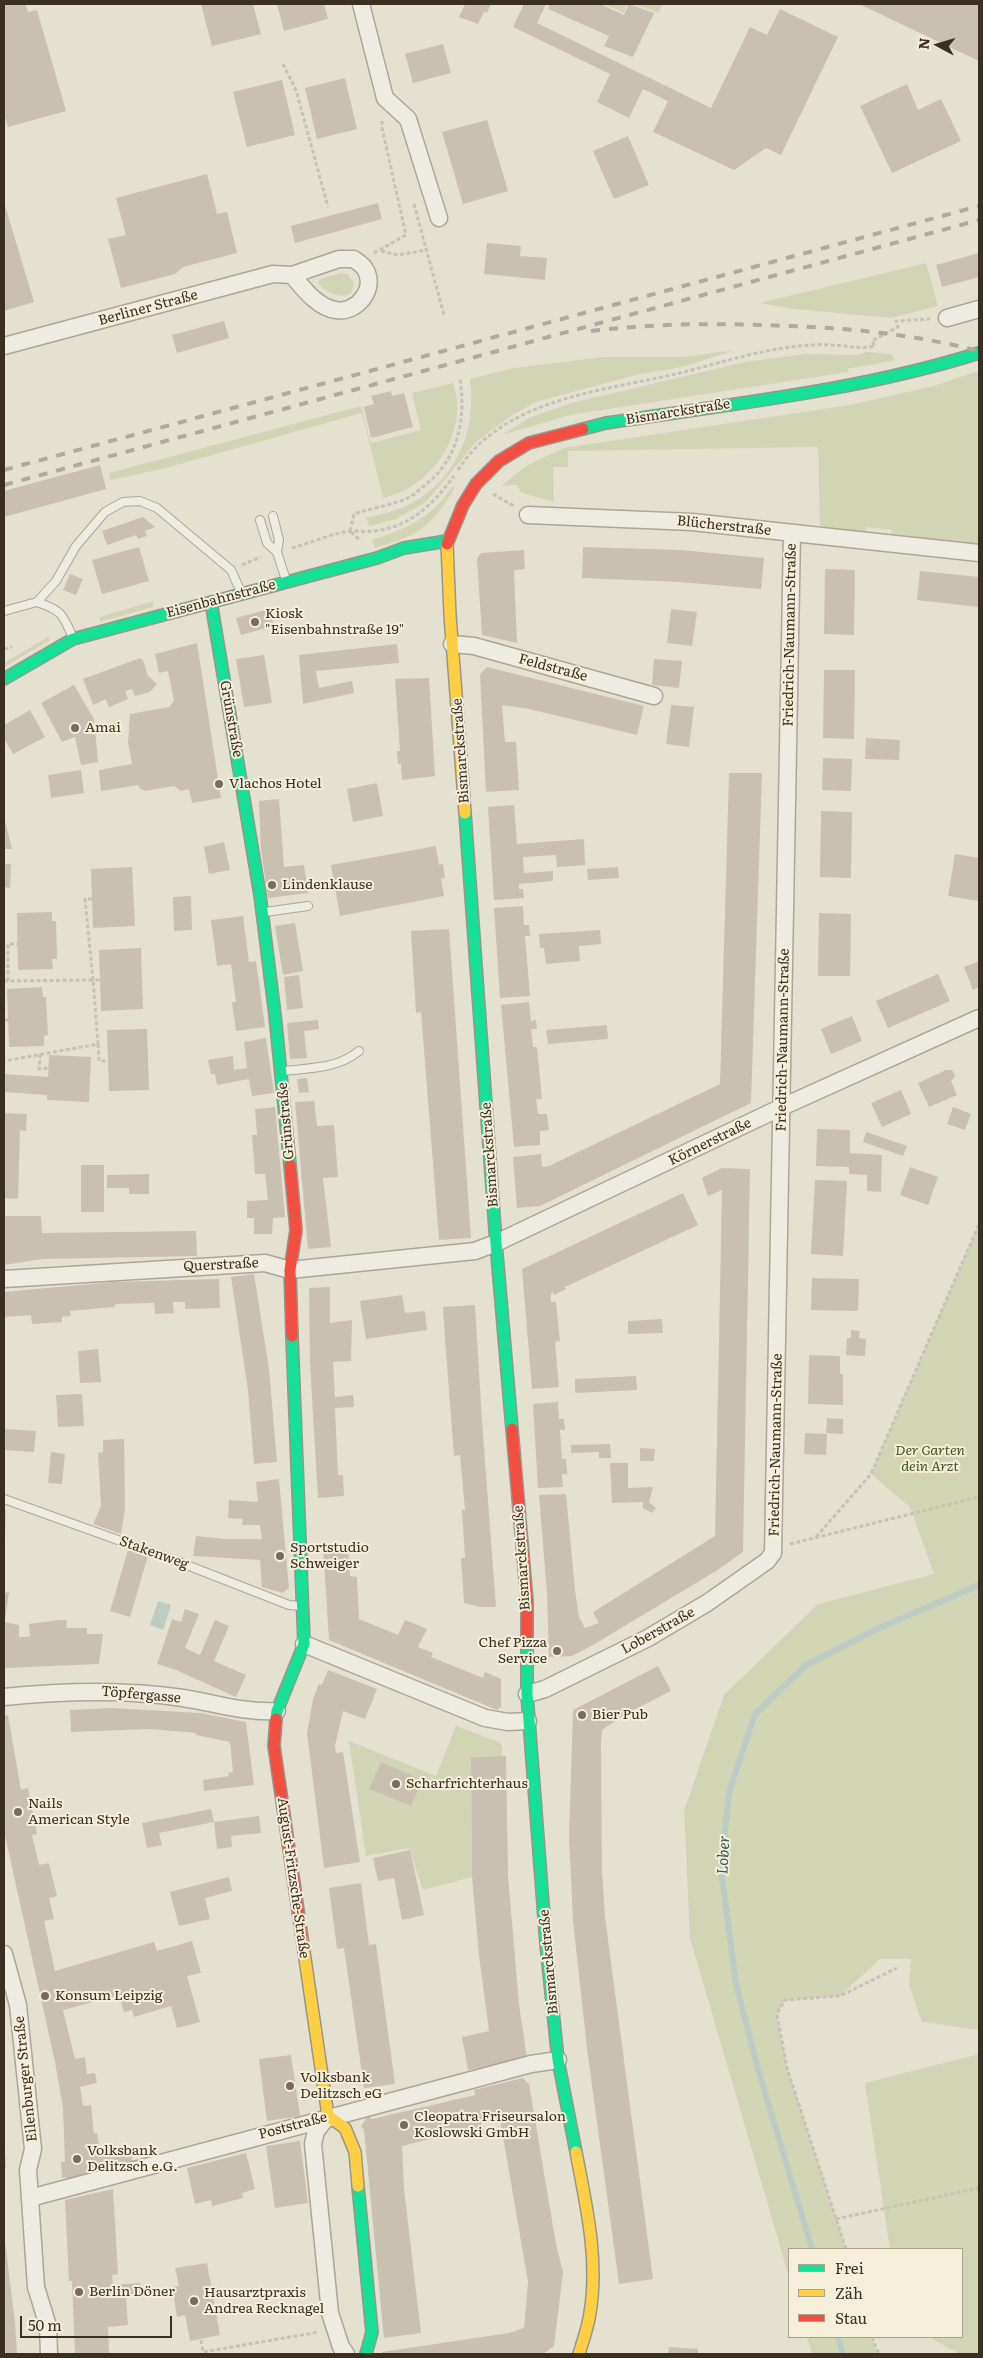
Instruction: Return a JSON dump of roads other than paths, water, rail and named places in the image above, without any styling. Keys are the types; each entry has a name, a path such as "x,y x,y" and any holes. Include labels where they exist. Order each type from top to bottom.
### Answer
{"street":[{"path":"361,4 385,98 408,119 438,218"},
{"name":"Berliner Straße","path":"4,346 273,274 292,275"},
{"path":"947,318 979,309"},
{"name":"Bismarckstraße","path":"579,2354 590,2314 593,2282 592,2246 588,2213 558,2060 528,1721 526,1602 496,1243 460,723 452,644 447,541 463,505 476,484 498,461 529,442 606,423 864,384 926,370 979,353"},
{"name":"Blücherstraße","path":"528,514 692,522 979,553"},
{"name":"Friedrich-Naumann-Straße","path":"774,1547 792,533"},
{"name":"Eisenbahnstraße","path":"4,679 51,650 73,640 377,558 404,548 447,541"},
{"name":"Grünstraße","path":"211,602 263,913 281,1071 296,1230 290,1270 304,1644"},
{"name":"Feldstraße","path":"452,644 474,646 654,696"},
{"name":"Körnerstraße","path":"496,1243 782,1107 979,1018"},
{"name":"Querstraße","path":"4,1279 265,1263 290,1270 475,1251 496,1243"},
{"name":"Loberstraße","path":"527,1694 544,1689 665,1628 707,1603 767,1561 774,1547"},
{"path":"304,1644 485,1718 508,1722 528,1721"},
{"name":"August-Fritzsche-Straße","path":"304,1644 277,1712 274,1746 328,2116"},
{"name":"Töpfergasse","path":"4,1697 44,1693 114,1691 183,1698 246,1711 277,1712"},
{"name":"Eilenburger Straße","path":"4,1954 18,2005 33,2149 28,2170 36,2287 48,2326 49,2354"},
{"name":"Poststraße","path":"30,2198 328,2116 531,2064 558,2060"},
{"path":"343,2351 334,2330 330,2313 313,2144 316,2131 328,2116 345,2128 355,2152 372,2332 366,2354"}],"lane":[{"path":"4,611 37,602 56,581 76,546 105,512 123,502 140,501 157,508 230,570 242,594"},
{"path":"273,516 279,540 277,552 286,582"},
{"path":"260,520 267,543 277,552"},
{"path":"37,602 57,609 67,624 73,640"},
{"path":"263,913 308,906"},
{"path":"281,1071 336,1064 348,1060 359,1051"},
{"name":"Stakenweg","path":"4,1499 179,1562 289,1605 304,1606"}],"waterway":[{"name":"Lober","path":"812,2248 758,2069 736,1984 721,1869 729,1792 755,1714 806,1665 877,1629 979,1585"},
{"name":"Lober","path":"838,2338 843,2354"}],"railway":[{"path":"4,470 979,206"},
{"path":"4,485 979,220"},
{"path":"591,331 640,326 690,324 812,327 908,337 979,351"}],"place":[{"name":"Kiosk \"Eisenbahnstraße 19\"","path":"255,622"},
{"name":"Amai","path":"75,728"},
{"name":"Vlachos Hotel","path":"219,784"},
{"name":"Lindenklause","path":"272,885"},
{"name":"Sportstudio Schweiger","path":"280,1556"},
{"name":"Chef Pizza Service","path":"557,1651"},
{"name":"Bier Pub","path":"582,1715"},
{"name":"Scharfrichterhaus","path":"396,1784"},
{"name":"Nails American Style","path":"18,1812"},
{"name":"Konsum Leipzig","path":"45,1996"},
{"name":"Volksbank Delitzsch eG","path":"290,2086"},
{"name":"Cleopatra Friseursalon Koslowski GmbH","path":"404,2125"},
{"name":"Volksbank Delitzsch e.G.","path":"77,2159"},
{"name":"Berlin Döner","path":"79,2292"},
{"name":"Hausarztpraxis Andrea Recknagel","path":"194,2301"}],"park label":[{"name":"Der Garten dein Arzt","path":"930,1459"}]}
